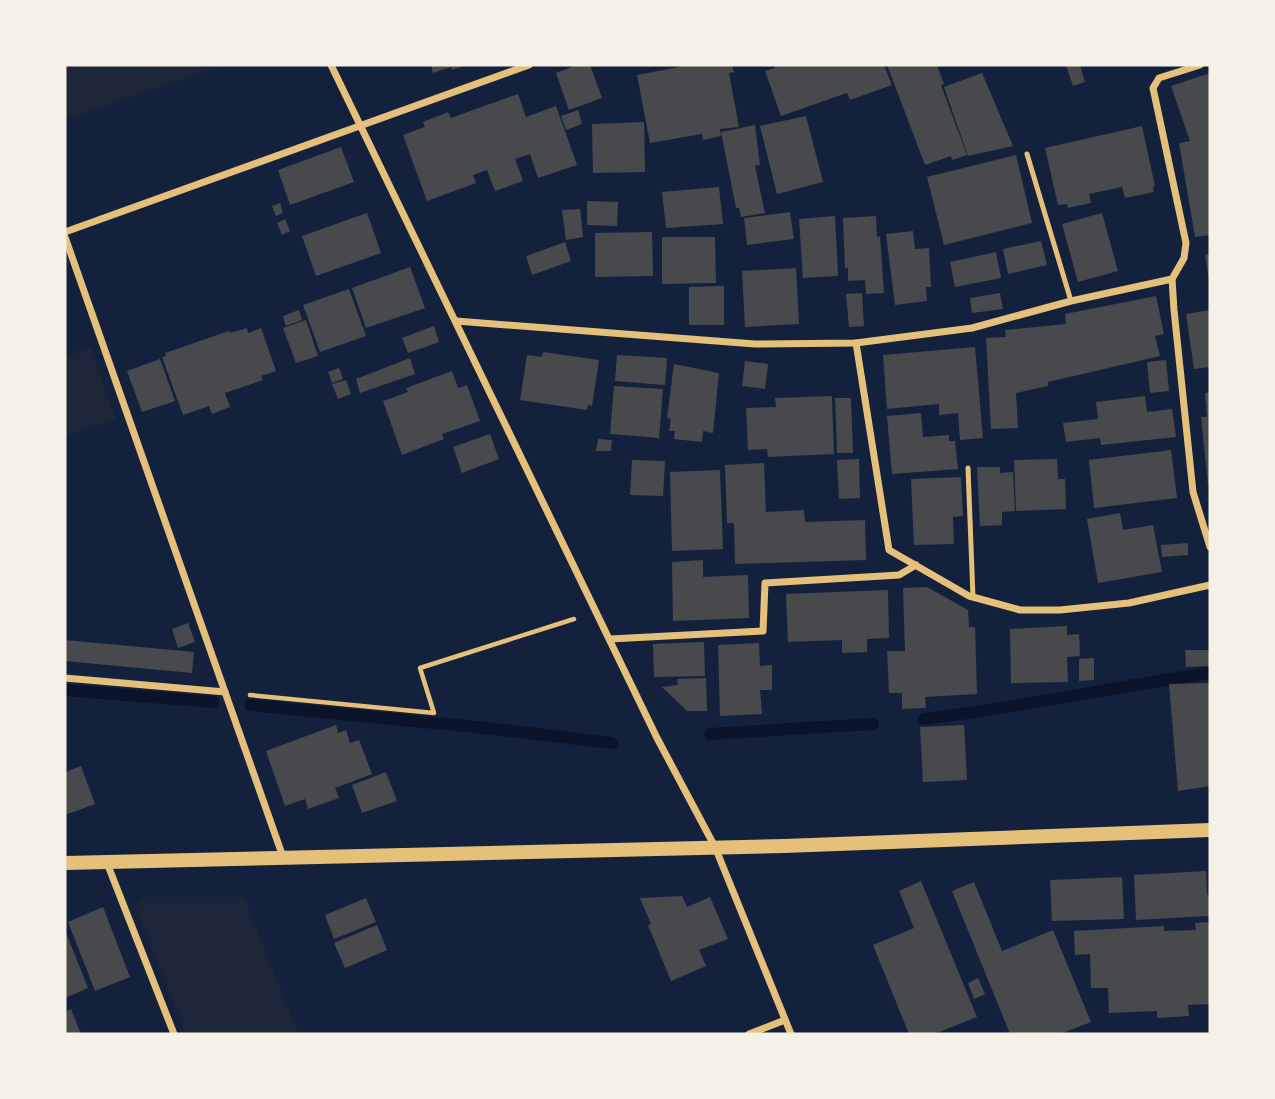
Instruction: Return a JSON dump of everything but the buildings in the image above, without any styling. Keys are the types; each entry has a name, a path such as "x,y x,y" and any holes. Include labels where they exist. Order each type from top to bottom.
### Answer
{"main road":[{"path":"65,863 715,848 1210,830"}],"street":[{"path":"331,65 595,612 715,848 791,1034"},
{"path":"283,857 65,234 529,65"},
{"path":"1200,65 1159,78 1153,88 1186,243 1184,258 1172,279 1193,492 1210,547"},
{"path":"456,321 755,344 856,343 972,328 1072,301 1172,279"},
{"path":"856,343 889,550 973,597 1020,610 1060,610 1129,603 1210,585"},
{"path":"610,639 763,631 765,583 899,575 916,565"},
{"path":"65,678 225,692"},
{"path":"107,863 174,1034"},
{"path":"749,1034 785,1020"}],"lane":[{"path":"1027,154 1072,301"},
{"path":"968,468 973,597"}],"path":[{"path":"225,692 434,713 420,668 595,612"}],"shaded area":[{"path":"65,65 226,65 65,120"},
{"path":"90,347 116,419 65,437 65,356"},
{"path":"143,897 244,897 299,1034 186,1034 135,907"}],"waterway":[{"path":"924,719 1210,673"},
{"path":"65,690 213,702"},
{"path":"250,705 612,743"},
{"path":"710,734 873,724"}]}
